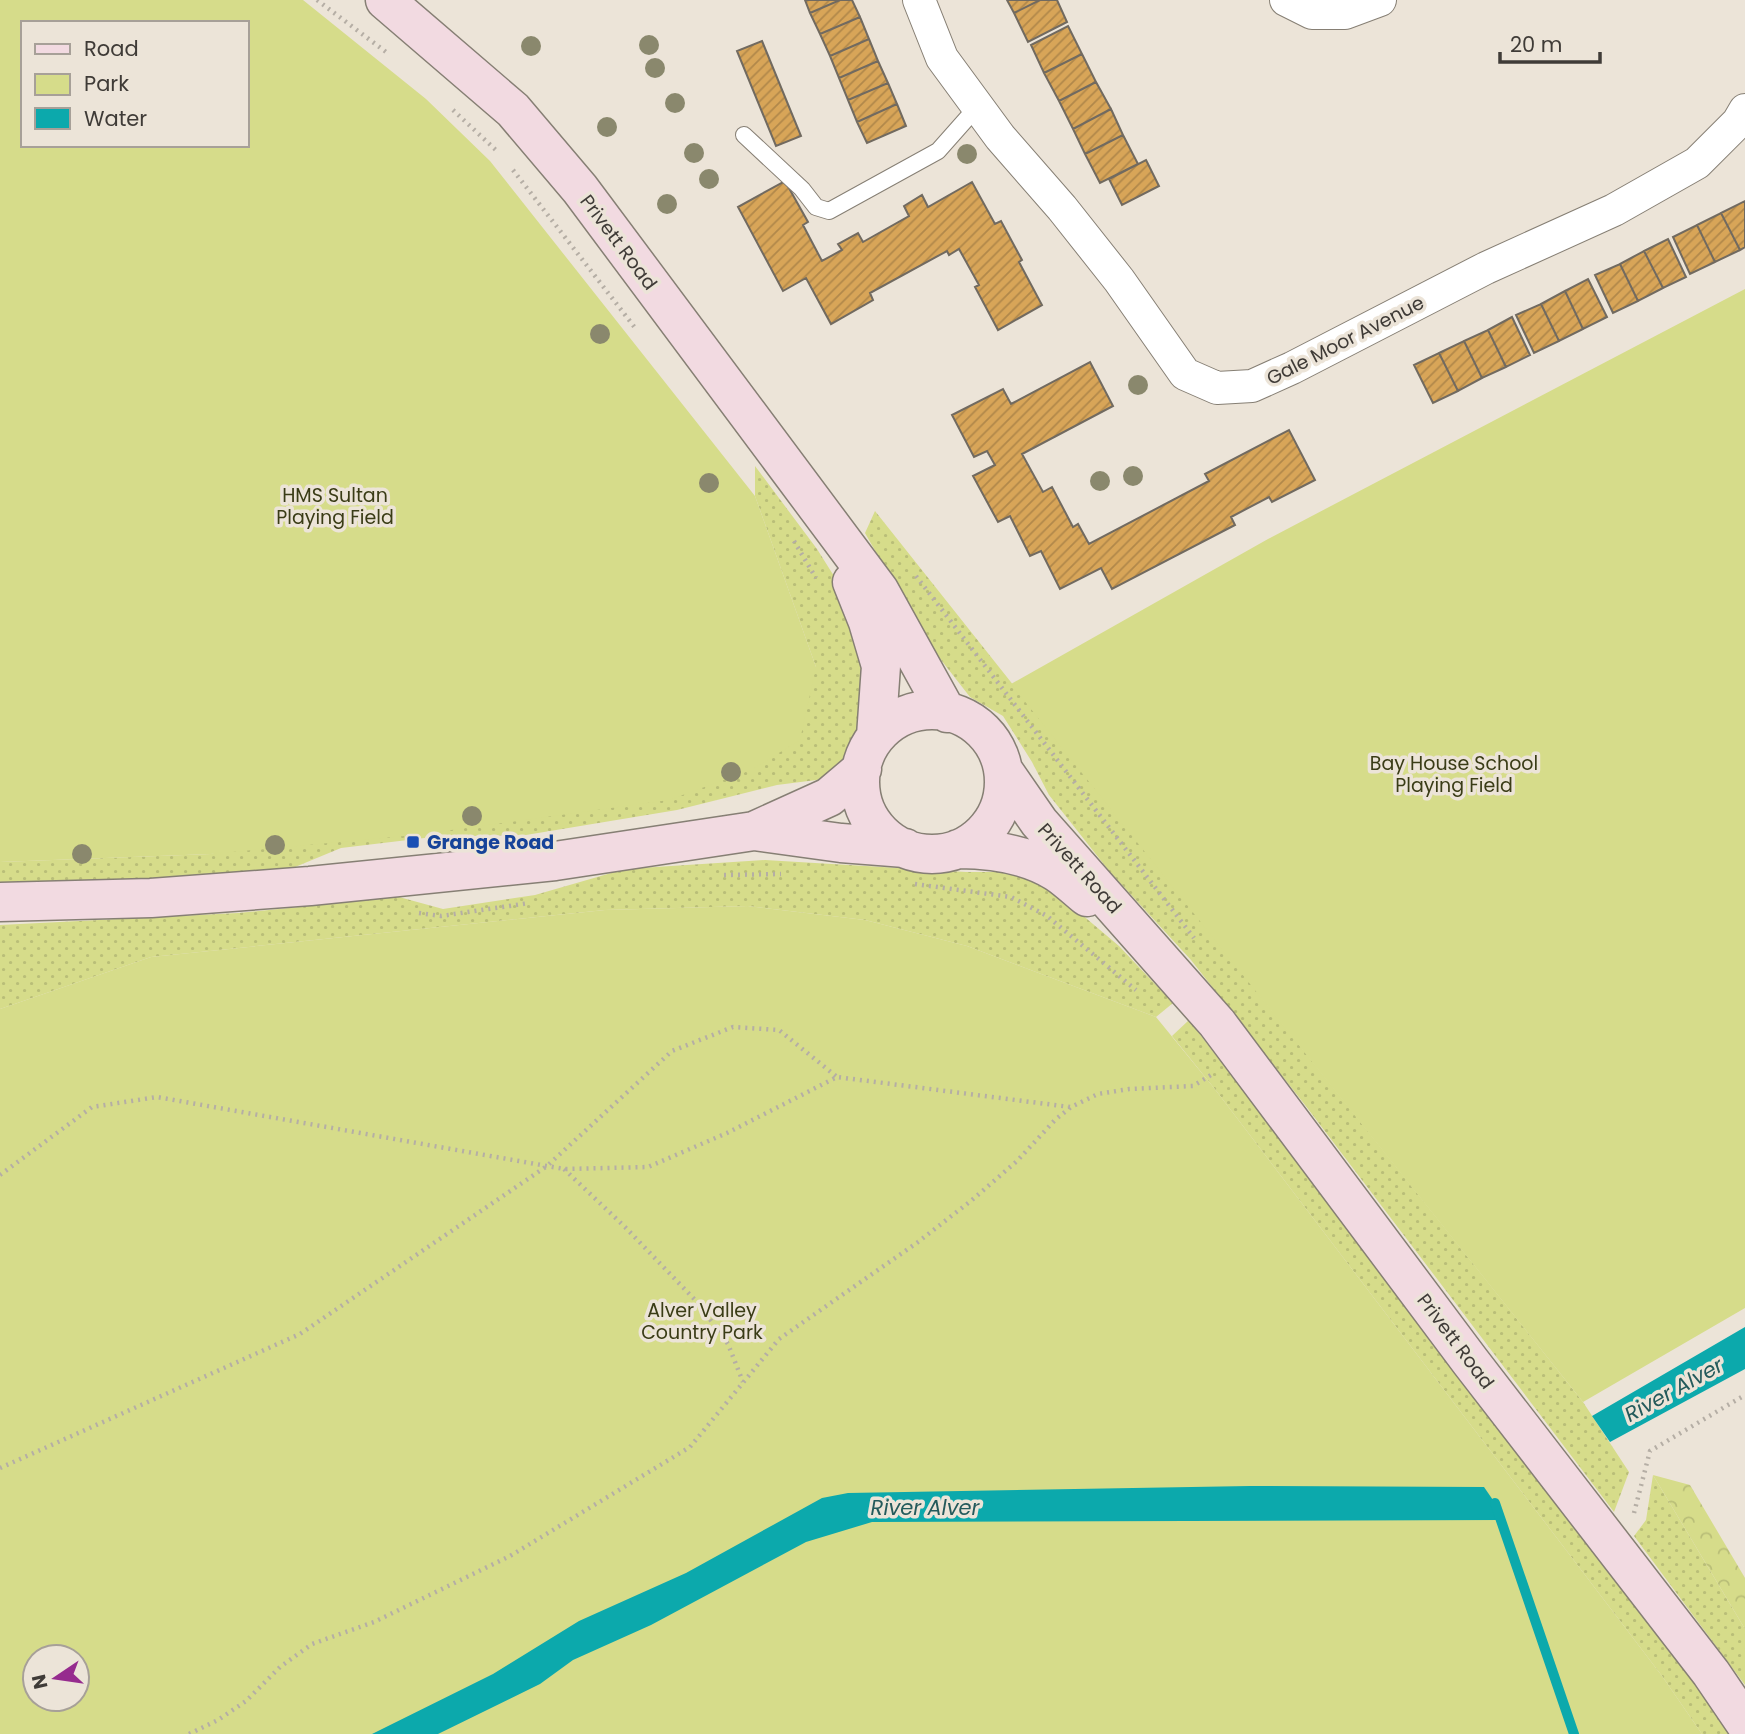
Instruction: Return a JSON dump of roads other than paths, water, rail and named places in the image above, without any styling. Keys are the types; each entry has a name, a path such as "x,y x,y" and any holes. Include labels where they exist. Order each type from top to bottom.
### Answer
{"main road":[{"name":"Privett Road","path":"385,0 513,110 580,189 879,590 947,713"},
{"name":"Privett Road","path":"822,512 869,622 881,666 869,752"},
{"path":"0,902 151,898 310,886 555,862 754,831 829,797 901,717 925,710 957,714 979,727 995,746 1003,770 1004,792 996,816 975,841 952,852 927,855 904,865 841,843 754,831"},
{"path":"869,752 860,782 863,806 876,828 895,845 904,865"},
{"name":"Privett Road","path":"1003,770 1039,822 1163,961 1241,1055 1470,1361 1711,1673 1745,1723"},
{"name":"Privett Road","path":"958,849 990,849 1055,871 1138,937 1163,961"}],"street":[{"name":"Gale Moor Avenue","path":"919,0 942,58 976,107 1119,280 1185,374 1217,388 1252,386 1486,268 1614,210 1698,163 1738,122 1745,110"},
{"path":"1286,0 1312,13 1345,13 1380,0"}],"lane":[{"path":"744,135 802,189 816,207 829,211 938,151 976,107"}],"water":[{"name":"River Alver","path":"1745,1327 1745,1369 1610,1442 1592,1416"},
{"name":"River Alver","path":"1250,1486 1484,1487 1495,1503 1501,1520 872,1522 806,1542 651,1625 573,1660 540,1684 438,1734 372,1734 493,1674 579,1621 686,1573 822,1498 848,1493"}],"waterway":[{"path":"1495,1503 1574,1734"}],"place":[{"name":"Grange Road","path":"413,842"}],"park label":[{"name":"HMS Sultan Playing Field","path":"335,506"},
{"name":"Bay House School Playing Field","path":"1454,774"},
{"name":"Alver Valley Country Park","path":"702,1321"}]}
